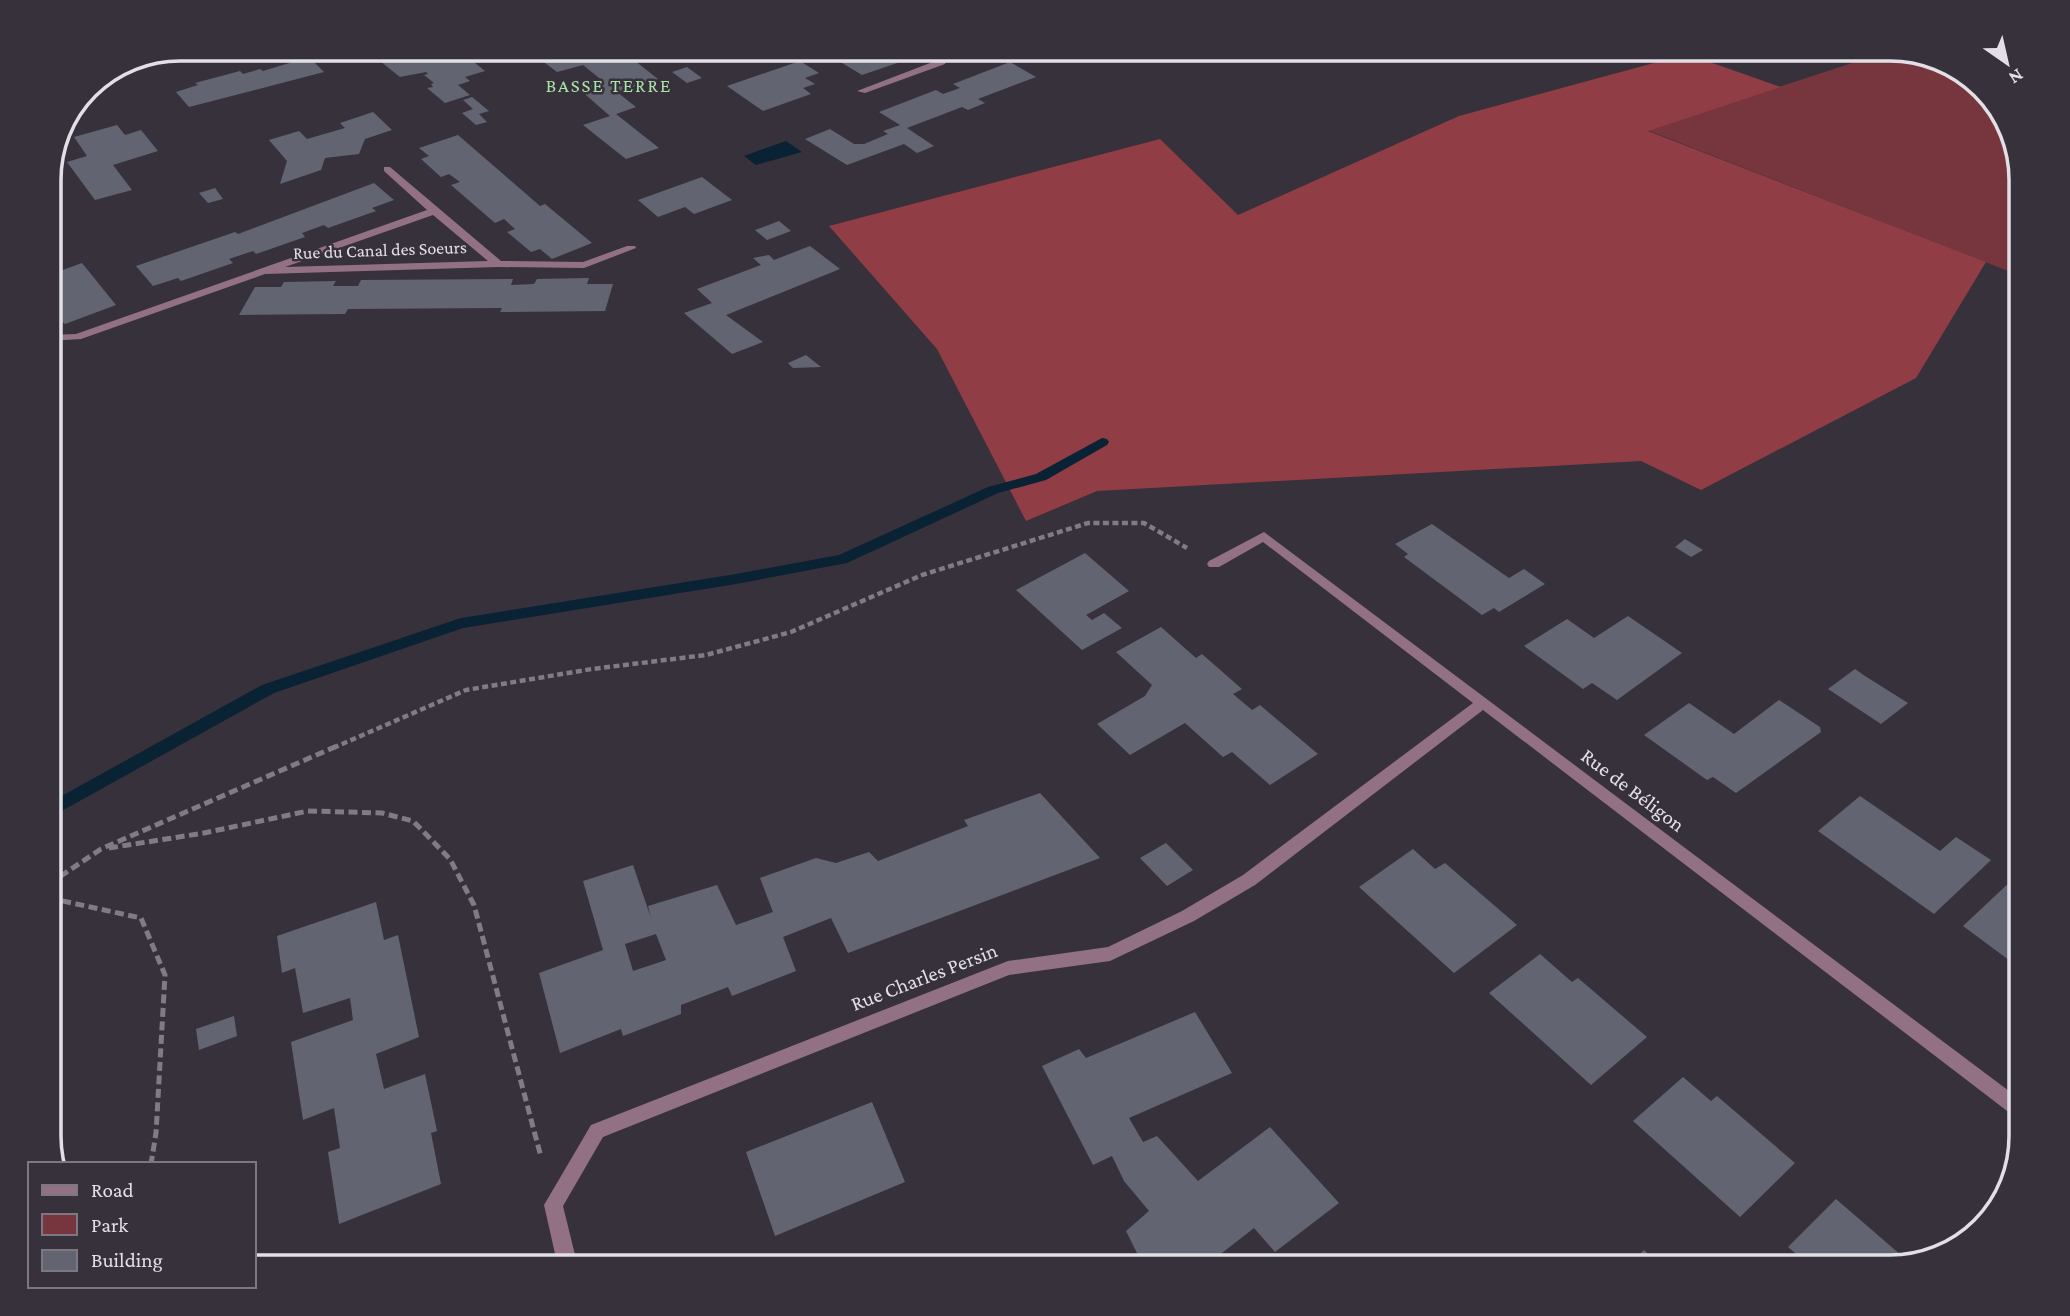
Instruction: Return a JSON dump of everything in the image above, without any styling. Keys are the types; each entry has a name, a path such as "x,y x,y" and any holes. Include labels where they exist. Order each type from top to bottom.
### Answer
{"street":[{"path":"862,91 942,61"},
{"name":"Rue du Canal des Soeurs","path":"387,169 498,264"},
{"name":"Rue du Canal des Soeurs","path":"62,338 77,337 434,211"},
{"name":"Rue du Canal des Soeurs","path":"263,271 498,264 584,265 631,248"},
{"name":"Rue de Béligon","path":"1214,564 1264,536 2009,1102"},
{"name":"Rue Charles Persin","path":"553,1205 597,1131 1008,968 1110,954 1188,916 1249,880 1483,703"},
{"path":"553,1205 565,1255"}],"path":[{"path":"62,875 101,849 466,690 592,669 706,655 791,632 922,575 1088,523 1144,523 1214,564"},
{"path":"101,849 204,833 308,811 382,813 413,821 450,859 474,905 553,1205"},
{"path":"62,901 141,918 165,975 156,1133 151,1162"}],"green space":[{"path":"1858,61 1889,61 1928,68 1956,81 1979,102 1989,114 2002,142 2009,181 2009,271 1647,130"}],"shaded area":[{"path":"1661,61 1707,61 1781,87 1648,131 1986,262 1916,378 1701,490 1641,461 1097,491 1026,521 937,349 829,226 1160,139 1238,215 1459,116"}],"water":[{"path":"786,141 802,152 756,165 744,156"}],"building":[{"path":"296,61 313,61 324,72 189,107 176,92 198,85 195,83 240,71 243,74 260,69 263,71"},
{"path":"380,61 473,61 485,71 465,77 470,81 458,85 470,95 445,103 427,88 433,87 431,84 434,83 424,75 428,74 426,72 400,77"},
{"path":"542,61 635,61 658,79 617,92 636,107 616,114 659,148 626,159 583,125 610,116 579,89 604,82 583,65 557,72"},
{"path":"800,61 819,73 805,78 815,84 803,88 811,94 763,111 727,86"},
{"path":"839,61 903,61 862,75"},
{"path":"1010,62 1036,77 978,99 985,103 968,110 962,107 907,128 934,146 917,153 904,144 847,165 805,139 830,129 854,144 864,144 888,134 883,131 900,125 879,112 936,90 943,94 960,88 953,84"},
{"path":"687,67 702,78 687,83 672,72"},
{"path":"472,97 489,111 479,114 487,122 476,125 462,113 473,109 463,100"},
{"path":"373,112 392,130 365,139 359,154 325,158 321,170 280,184 287,161 269,140 299,131 307,139 345,128 340,123"},
{"path":"117,125 125,135 141,130 158,151 113,165 132,190 95,200 67,162 87,156 74,137"},
{"path":"458,135 540,206 545,204 592,243 552,259 540,249 531,252 507,232 515,229 504,219 495,223 451,185 460,182 449,174 441,177 421,159 429,156 419,148"},
{"path":"702,177 732,200 694,214 685,207 658,217 638,200"},
{"path":"374,183 394,200 372,208 376,211 328,228 324,225 302,233 305,237 256,254 253,251 229,259 233,263 181,281 178,278 153,286 136,266 235,232 238,234"},
{"path":"215,188 223,199 208,203 199,193"},
{"path":"779,221 791,231 767,240 755,230"},
{"path":"810,246 840,269 726,315 763,342 732,354 684,313 712,303 697,289 761,265 753,258 769,255 774,260"},
{"path":"82,263 116,305 65,324 62,322 62,270"},
{"path":"589,278 587,284 613,284 605,311 500,312 502,308 348,309 345,314 239,315 255,287 281,287 284,282 336,281 333,286 358,286 361,280 513,279 511,285 534,284 537,279"},
{"path":"806,355 821,367 793,368 788,363"},
{"path":"1432,524 1509,578 1524,569 1545,584 1499,612 1494,608 1482,615 1404,557 1408,554 1395,544"},
{"path":"1685,539 1703,550 1691,557 1675,547"},
{"path":"1085,553 1129,591 1086,615 1092,620 1104,613 1122,628 1082,650 1016,590"},
{"path":"1628,616 1682,653 1617,700 1592,683 1583,689 1524,646 1567,619 1594,638"},
{"path":"1161,627 1196,658 1202,654 1242,689 1233,694 1252,710 1260,705 1318,754 1270,785 1232,752 1223,757 1185,723 1130,755 1097,724 1145,696 1152,685 1116,652"},
{"path":"1855,669 1908,703 1881,724 1828,689"},
{"path":"1779,700 1820,727 1821,732 1736,793 1713,777 1707,780 1644,735 1689,703 1734,734"},
{"path":"1040,793 1100,858 848,953 831,918 783,937 796,971 732,996 728,987 681,1005 681,1014 623,1036 621,1029 560,1053 539,973 603,950 583,881 633,865 651,918 648,906 717,885 736,925 773,912 760,878 816,858 836,863 869,852 878,861 968,826 964,820","holes":["656,934 666,960 633,971 625,944"]},
{"path":"1860,796 1940,851 1956,837 1991,860 1934,914 1818,831"},
{"path":"1166,843 1193,870 1167,886 1140,858"},
{"path":"1413,849 1435,869 1445,863 1517,925 1454,973 1359,887"},
{"path":"2009,883 2009,960 1963,926"},
{"path":"376,902 384,940 398,935 419,1037 376,1054 384,1089 425,1074 437,1131 431,1133 441,1184 339,1224 328,1152 340,1148 334,1108 303,1120 291,1042 353,1020 350,998 303,1013 295,968 282,973 277,936"},
{"path":"1540,954 1572,982 1578,978 1647,1037 1591,1085 1489,993"},
{"path":"1195,1012 1232,1073 1129,1118 1143,1142 1157,1136 1198,1181 1270,1127 1339,1203 1275,1252 1254,1228 1219,1255 1138,1255 1126,1231 1149,1211 1124,1181 1112,1156 1093,1165 1042,1066 1079,1049 1086,1058"},
{"path":"234,1016 237,1036 199,1050 196,1029"},
{"path":"1683,1077 1711,1101 1717,1096 1795,1163 1740,1217 1633,1121"},
{"path":"872,1102 905,1182 775,1236 746,1152"},
{"path":"1836,1199 1900,1254 1797,1255 1788,1247"}],"waterway":[{"path":"62,804 268,689 461,623 736,579 842,559 993,490 1041,477 1102,442"}],"district":[{"name":"BASSE TERRE","path":"609,85"}]}
